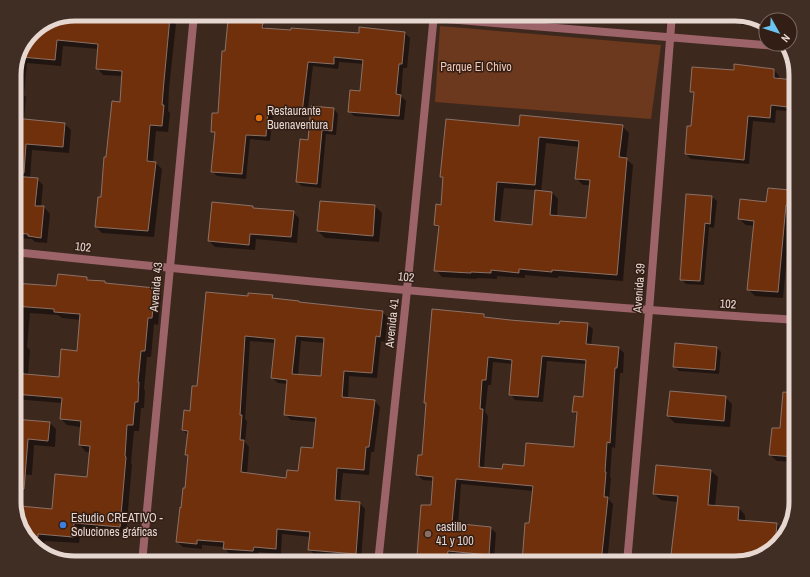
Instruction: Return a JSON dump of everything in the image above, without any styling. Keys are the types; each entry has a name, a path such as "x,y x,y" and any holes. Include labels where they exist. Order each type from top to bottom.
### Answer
{"street":[{"name":"Avenida 43","path":"143,556 193,21"},
{"name":"Avenida 41","path":"379,556 434,21"},
{"path":"490,21 758,44"},
{"name":"Avenida 39","path":"628,556 649,311 671,21"},
{"name":"102","path":"21,253 407,290 649,311 789,320"}],"green space":[{"name":"Parque El Chivo","path":"440,26 661,45 651,119 435,102"}],"building":[{"path":"68,21 170,21 162,105 164,105 162,126 150,125 147,161 156,162 148,231 95,227 98,197 101,197 104,157 106,157 112,101 120,102 122,71 96,69 98,44 57,40 55,60 24,57 32,42 39,34 57,24"},
{"path":"228,21 263,23 262,28 291,30 291,28 359,33 359,27 405,32 402,64 399,64 396,94 401,95 399,116 348,112 350,90 360,91 363,60 334,57 334,64 308,62 302,113 268,110 266,136 246,135 242,174 211,172 215,132 211,132 212,113 218,113 222,51 225,51"},
{"path":"734,64 774,69 774,78 789,79 789,107 771,105 770,118 748,116 744,160 685,154 687,126 691,126 694,92 690,92 692,67 734,70"},
{"path":"311,106 334,108 332,131 322,130 317,184 296,182 300,139 308,140"},
{"path":"520,115 623,125 619,157 627,158 617,275 519,269 519,273 491,270 491,273 434,271 439,226 434,225 436,204 441,205 443,177 440,177 446,119 519,126","holes":["539,137 579,141 575,179 590,180 586,218 550,215 552,192 535,190 532,225 494,221 497,182 535,185"]},
{"path":"21,119 65,123 63,147 26,144 24,173 21,173"},
{"path":"21,177 38,178 35,206 44,206 41,238 28,236 28,234 21,234"},
{"path":"768,188 789,190 789,205 786,205 778,292 747,290 754,221 738,219 740,199 766,202"},
{"path":"686,194 712,196 710,224 705,223 700,281 680,280"},
{"path":"320,201 375,205 373,236 317,231"},
{"path":"212,202 253,206 253,208 294,211 291,237 250,234 249,245 208,241"},
{"path":"58,274 87,277 87,280 105,281 105,283 155,288 152,318 148,318 145,351 141,351 138,402 135,402 133,425 127,425 120,527 74,523 73,537 38,534 38,537 33,537 30,532 23,516 21,506 52,509 55,474 87,477 90,446 79,445 81,421 60,419 62,398 21,395 21,374 59,377 61,349 77,351 80,314 54,312 54,309 21,307 21,284 56,286"},
{"path":"206,292 248,296 248,293 273,295 272,298 299,302 383,311 380,337 376,336 372,373 344,371 342,397 375,400 369,447 366,447 364,470 337,468 335,500 360,502 356,554 308,550 310,532 277,529 276,549 254,547 253,551 223,549 224,542 197,540 197,544 176,542 183,488 185,488 188,455 185,455 188,431 182,430 184,410 190,411 192,386 197,386","holes":["245,336 275,339 271,378 287,380 284,415 316,418 313,448 301,447 298,471 287,470 286,478 241,472 244,440 240,440 242,415 240,415","296,336 324,338 321,376 292,374"]},
{"path":"432,309 484,314 484,317 510,320 559,324 560,321 588,323 586,344 619,347 617,368 615,368 610,443 607,442 604,497 608,497 602,556 523,556 525,523 529,523 533,486 456,479 452,523 491,527 489,555 448,551 447,556 417,556 421,505 431,505 433,477 416,475 418,455 422,455 426,403 424,403","holes":["542,356 586,360 583,397 574,396 572,412 577,412 574,447 526,443 524,466 503,464 502,469 479,467 483,409 480,409 482,380 486,380 488,357 512,360 509,395 538,397"]},
{"path":"675,343 717,347 715,370 673,367"},
{"path":"670,391 726,396 724,421 667,416"},
{"path":"783,392 789,392 789,456 769,455 772,428 780,428"},
{"path":"21,420 50,422 48,441 28,439 24,489 21,489"},
{"path":"656,465 711,470 708,505 739,507 738,520 777,523 776,538 765,547 742,556 671,556 678,496 653,494"}],"place":[{"name":"Restaurante Buenaventura","path":"259,118"},
{"name":"Estudio CREATIVO - Soluciones gráficas","path":"63,525"},
{"name":"castillo 41 y 100","path":"428,534"}]}
